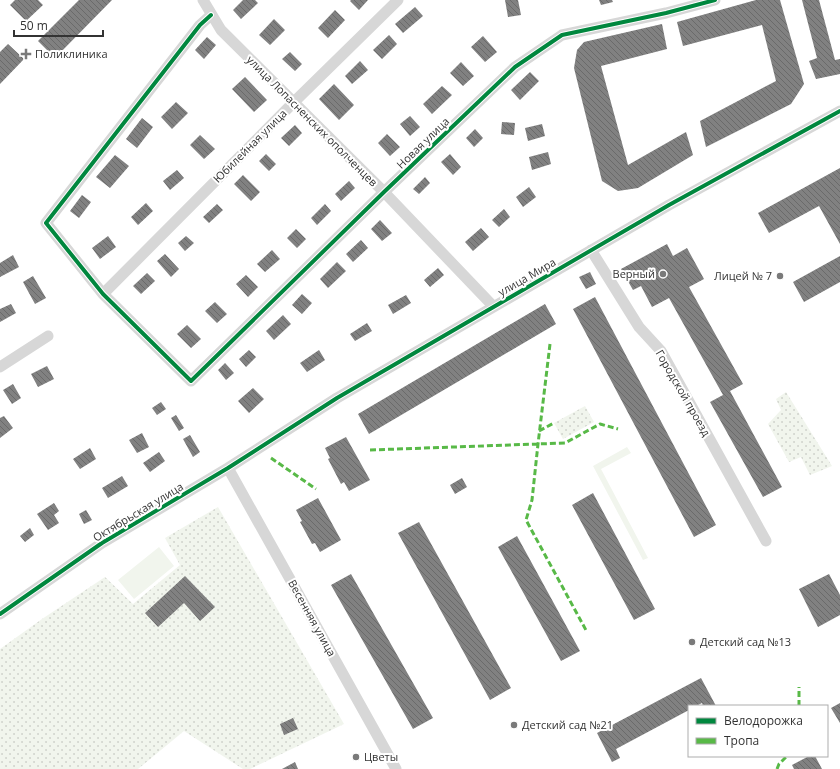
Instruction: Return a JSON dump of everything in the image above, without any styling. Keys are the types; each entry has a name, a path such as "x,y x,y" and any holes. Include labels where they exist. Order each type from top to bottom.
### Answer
{"street":[{"name":"улица Лопасненских ополченцев","path":"203,0 221,30 292,103 384,192 494,306"},
{"name":"Юбилейная улица","path":"103,294 292,103 398,0"},
{"name":"Новая улица","path":"103,294 191,381 384,192 515,67 562,35 666,13 715,0"},
{"path":"103,294 46,223 200,25 211,15"},
{"name":"улица Мира","path":"228,468 338,398 494,306 669,204 840,111"},
{"name":"Городской проезд","path":"591,250 639,326 661,350 766,541"},
{"path":"0,367 48,336"},
{"name":"Октябрьская улица","path":"0,614 102,543 228,468"},
{"name":"Весенняя улица","path":"228,468 396,769"}],"shaded area":[{"path":"786,392 832,466 810,475 801,457 789,462 768,424 781,410 776,399"},
{"path":"585,406 594,422 563,439 554,423"},
{"path":"627,447 631,453 601,469 648,558 643,560 593,466"},
{"path":"218,507 344,724 250,769 243,769 184,731 138,769 0,769 0,649 105,577 133,604 180,565 165,538"},
{"path":"159,547 174,566 134,599 118,580"}],"building":[{"path":"15,0 38,0 43,5 26,21 10,5"},
{"path":"79,0 112,0 55,58 38,41"},
{"path":"243,0 255,0 258,3 241,19 233,10"},
{"path":"368,0 359,10 350,1"},
{"path":"505,0 518,0 521,15 508,17"},
{"path":"599,0 612,0 613,2 601,5"},
{"path":"756,0 780,0 804,84 791,104 706,147 700,121 776,81 762,25 683,46 677,22"},
{"path":"802,0 819,0 835,60 840,59 840,74 816,79 809,61 817,58"},
{"path":"415,7 423,16 403,33 395,24"},
{"path":"335,10 345,20 328,38 318,28"},
{"path":"274,19 285,30 270,45 259,35"},
{"path":"662,24 667,49 601,66 628,165 686,132 693,155 638,188 618,191 602,181 574,68 577,50 584,42"},
{"path":"389,35 397,44 382,59 373,50"},
{"path":"483,36 497,52 485,62 471,47"},
{"path":"207,37 216,45 204,59 195,50"},
{"path":"8,44 24,59 0,84 0,52"},
{"path":"290,52 302,64 295,71 282,59"},
{"path":"360,61 368,70 352,84 345,76"},
{"path":"461,62 474,76 463,86 450,73"},
{"path":"530,72 539,81 520,100 511,90"},
{"path":"245,77 267,100 254,112 232,89"},
{"path":"334,84 354,105 339,120 319,99"},
{"path":"442,86 452,95 432,114 423,104"},
{"path":"176,102 188,113 172,129 161,117"},
{"path":"410,116 420,127 410,136 400,124"},
{"path":"142,118 153,127 137,148 126,139"},
{"path":"502,122 515,123 514,135 501,134"},
{"path":"542,124 545,136 528,141 525,128"},
{"path":"295,125 302,133 289,146 281,138"},
{"path":"475,129 483,138 474,147 466,138"},
{"path":"387,134 400,147 390,156 378,143"},
{"path":"200,135 215,149 204,159 190,145"},
{"path":"548,152 551,164 532,170 529,157"},
{"path":"266,154 276,164 269,171 259,161"},
{"path":"450,154 461,167 453,175 441,162"},
{"path":"115,155 129,166 110,188 96,177"},
{"path":"840,168 840,244 819,206 769,233 758,213"},
{"path":"177,170 184,178 170,190 163,181"},
{"path":"243,175 260,192 251,201 234,184"},
{"path":"425,177 430,183 419,194 413,189"},
{"path":"349,181 355,188 341,201 335,194"},
{"path":"529,187 536,197 523,207 516,197"},
{"path":"82,195 91,202 79,218 70,211"},
{"path":"146,203 153,211 138,225 131,217"},
{"path":"217,204 223,210 209,223 203,217"},
{"path":"325,204 331,211 317,225 311,218"},
{"path":"504,209 510,217 499,227 492,220"},
{"path":"380,220 392,233 382,241 371,229"},
{"path":"481,228 489,237 473,251 465,242"},
{"path":"296,229 306,239 297,248 287,238"},
{"path":"108,236 116,247 100,259 92,248"},
{"path":"186,236 194,243 185,251 178,243"},
{"path":"361,240 368,248 353,262 346,254"},
{"path":"667,244 673,256 687,248 704,279 689,287 743,384 730,391 782,487 763,497 710,402 723,395 669,298 652,307 641,286 633,290 621,269"},
{"path":"272,250 280,259 265,272 257,264"},
{"path":"165,254 179,269 171,277 157,261"},
{"path":"13,255 19,267 0,277 0,263"},
{"path":"840,256 840,282 804,302 793,282"},
{"path":"337,262 346,271 328,288 320,279"},
{"path":"438,268 444,275 430,287 424,280"},
{"path":"590,272 596,284 586,289 579,277"},
{"path":"147,273 155,281 141,294 133,286"},
{"path":"246,275 258,287 248,297 236,284"},
{"path":"33,276 46,298 35,304 23,282"},
{"path":"302,294 312,303 302,314 292,305"},
{"path":"406,295 411,303 393,314 388,305"},
{"path":"595,297 716,525 694,537 573,309"},
{"path":"215,302 227,314 217,323 205,311"},
{"path":"11,304 16,313 0,322 0,309"},
{"path":"545,304 556,324 369,434 358,414"},
{"path":"283,315 291,324 274,340 266,331"},
{"path":"367,323 372,331 355,341 350,334"},
{"path":"187,325 201,339 191,348 177,334"},
{"path":"249,350 256,357 246,367 239,359"},
{"path":"319,350 325,360 307,372 300,363"},
{"path":"225,363 234,373 226,380 218,370"},
{"path":"47,366 54,379 38,387 31,374"},
{"path":"13,384 21,398 12,404 3,390"},
{"path":"253,388 264,399 249,413 238,401"},
{"path":"161,402 166,409 157,415 152,408"},
{"path":"176,415 184,428 179,431 171,418"},
{"path":"4,416 13,428 0,438 0,418"},
{"path":"142,433 149,447 137,453 129,440"},
{"path":"190,435 200,452 193,457 183,439"},
{"path":"346,437 370,480 349,491 344,482 341,484 328,459 330,458 325,448"},
{"path":"90,448 96,459 80,469 73,459"},
{"path":"159,452 165,461 150,472 143,463"},
{"path":"122,476 128,486 108,498 102,488"},
{"path":"462,478 467,487 455,494 450,485"},
{"path":"593,493 655,609 634,620 572,505"},
{"path":"318,498 341,540 320,552 315,543 312,544 300,522 302,521 296,510"},
{"path":"54,503 59,511 54,515 59,523 48,530 37,514"},
{"path":"86,510 92,520 84,524 79,514"},
{"path":"419,522 511,688 490,700 398,533"},
{"path":"30,528 34,535 25,542 20,536"},
{"path":"517,536 580,651 561,661 498,547"},
{"path":"351,574 433,718 413,729 331,585"},
{"path":"829,574 840,595 840,615 818,627 799,589"},
{"path":"185,576 215,607 200,621 184,603 158,627 145,613"},
{"path":"701,678 715,705 703,705 702,703 698,705 688,705 688,711 616,749 620,758 612,762 597,733"},
{"path":"840,703 840,723 831,708"},
{"path":"293,718 298,729 284,735 280,724"},
{"path":"807,757 816,757 822,769 794,769 792,765"},
{"path":"295,762 298,769 282,769"}],"marked path":[{"path":"550,344 532,500 526,520 587,632"},
{"path":"539,431 554,423"},
{"path":"370,450 565,443 600,424 618,429"},
{"path":"271,458 316,489"},
{"path":"799,687 799,705"},
{"path":"777,769 779,764 786,757"}],"cycle path":[{"path":"211,15 200,25 46,223 103,294 191,381 384,192 515,67 562,35 666,13 715,0"},
{"path":"0,614 102,543 228,468 337,398 669,205 840,111"}],"place":[{"name":"Поликлиника","path":"26,54"},
{"name":"Верный","path":"663,274"},
{"name":"Лицей № 7","path":"780,276"},
{"name":"Детский сад №13","path":"692,642"},
{"name":"Детский сад №21","path":"514,725"},
{"name":"Цветы","path":"356,757"}]}
